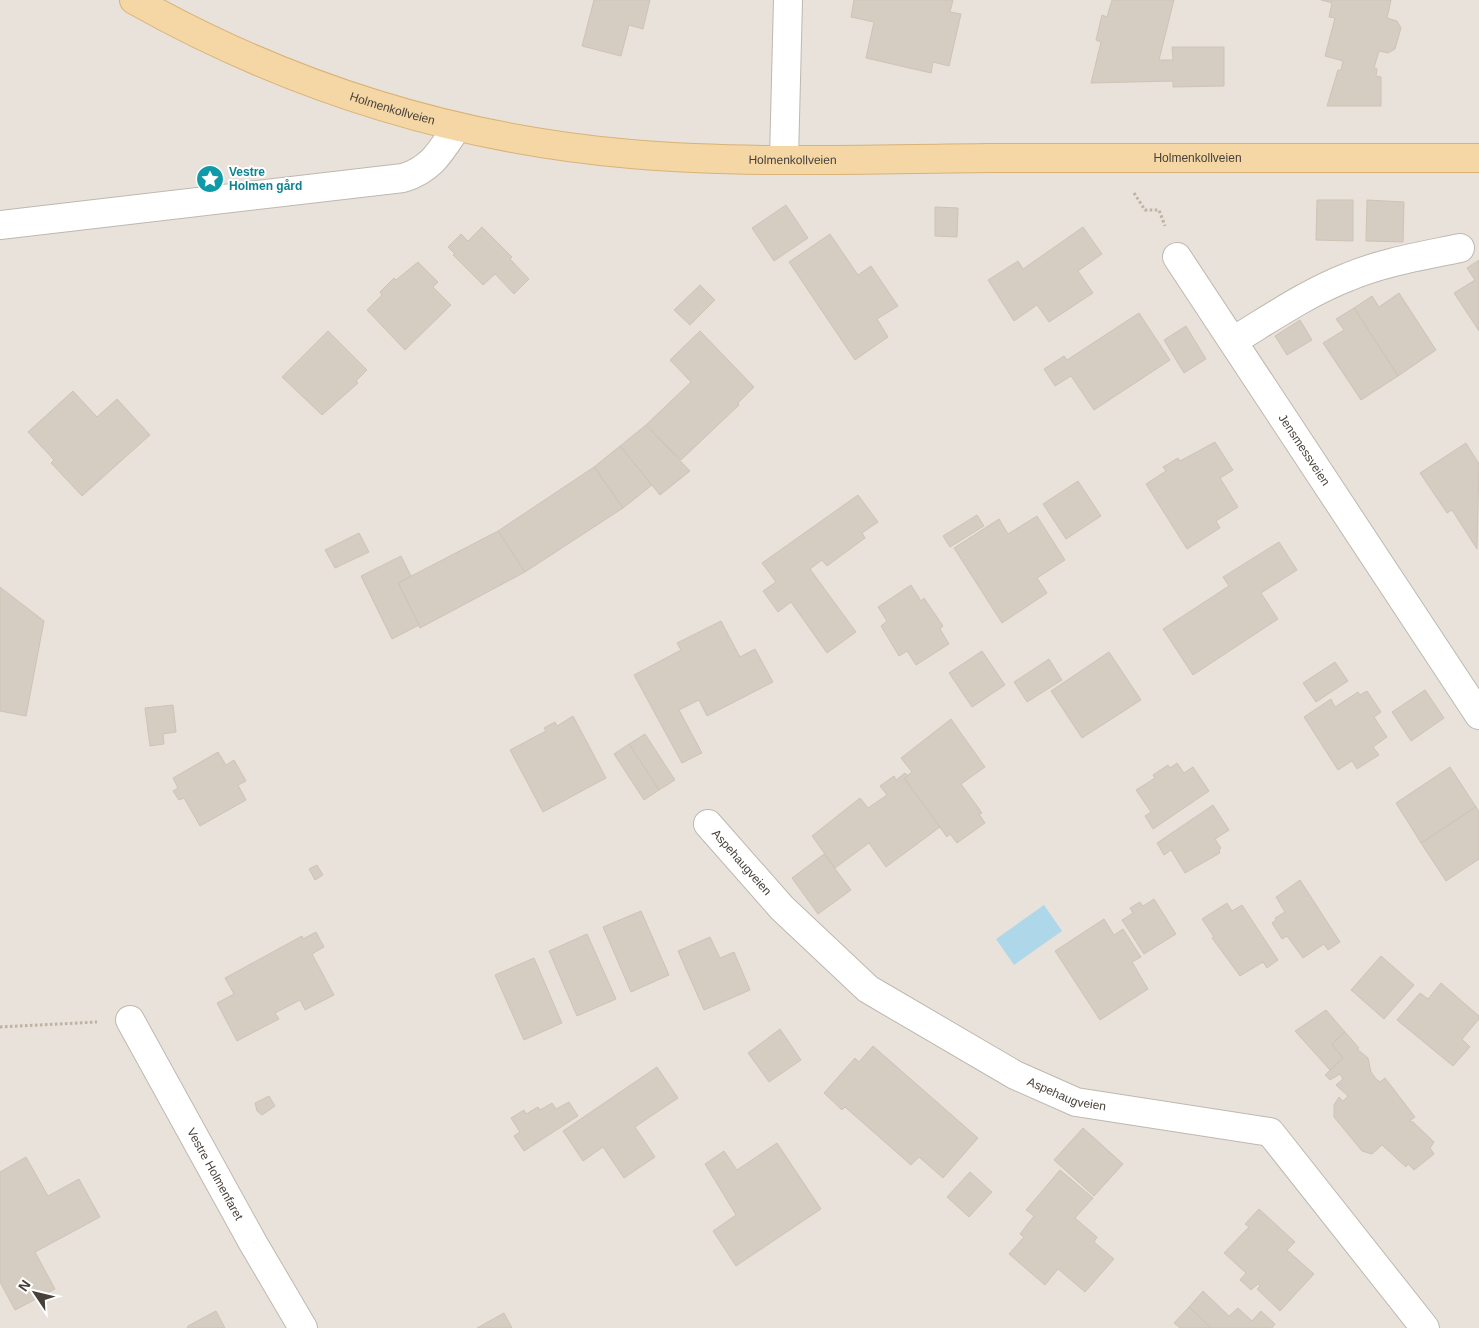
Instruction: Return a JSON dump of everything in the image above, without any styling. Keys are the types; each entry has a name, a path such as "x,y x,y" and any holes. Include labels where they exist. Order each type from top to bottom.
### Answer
{"main road":[{"name":"Holmenkollveien","path":"134,0 230,49 317,86 403,113 457,127 508,138 612,152 667,156 784,159 1479,158"}],"street":[{"path":"784,159 788,0"},
{"path":"0,225 403,178 418,173 427,167 457,127"},
{"path":"1233,341 1308,295 1348,276 1389,263 1460,248"},
{"name":"Jensmessveien","path":"1177,257 1340,507 1479,715"},
{"name":"Aspehaugveien","path":"708,824 782,908 868,989 1015,1075 1076,1102 1270,1132 1425,1328"},
{"name":"Vestre Holmenfaret","path":"130,1020 303,1328"}],"path":[{"path":"1134,193 1145,210 1159,210 1177,257"},
{"path":"0,1027 130,1020"}],"shaded area":[{"path":"0,0 1479,0 1479,1328 0,1328"}],"water":[{"path":"1044,905 1062,931 1014,965 996,939"}],"building":[{"path":"594,0 650,0 643,29 629,25 621,56 582,46"},
{"path":"854,0 953,0 950,12 961,14 949,66 933,62 931,73 866,58 874,22 851,17"},
{"path":"1112,0 1174,0 1159,60 1173,60 1172,47 1224,47 1224,86 1173,87 1173,81 1091,83 1101,42 1096,40 1102,15 1107,17"},
{"path":"1321,0 1391,0 1387,18 1397,21 1401,28 1395,49 1388,53 1379,51 1374,68 1377,69 1376,76 1381,77 1381,106 1327,106 1338,70 1341,70 1343,61 1325,56 1335,18 1329,17 1332,3"},
{"path":"1317,200 1353,200 1353,241 1316,240"},
{"path":"1367,200 1404,202 1403,242 1366,241"},
{"path":"786,205 808,238 774,261 752,228"},
{"path":"935,207 958,208 957,237 935,236"},
{"path":"482,227 512,257 510,259 529,279 514,294 495,274 483,285 453,255 455,254 448,247 461,234 468,241"},
{"path":"1083,227 1102,254 1078,271 1093,293 1049,322 1037,305 1014,321 988,280 1018,261 1023,269"},
{"path":"830,234 858,275 871,266 898,306 877,319 888,337 855,360 789,262"},
{"path":"1479,260 1479,331 1454,293 1475,280 1467,268"},
{"path":"418,262 438,282 433,287 451,305 405,350 367,310 382,295 380,292 394,278 396,280"},
{"path":"700,285 715,300 690,325 674,310"},
{"path":"1399,293 1436,350 1398,376 1354,308 1372,296 1379,307"},
{"path":"1354,308 1398,376 1361,400 1323,343 1344,330 1336,319"},
{"path":"1139,313 1170,360 1094,410 1071,376 1055,386 1044,369 1064,356 1067,360"},
{"path":"1300,320 1312,340 1287,355 1275,336"},
{"path":"1186,326 1206,359 1184,373 1164,340"},
{"path":"328,331 367,370 356,381 358,383 322,415 282,377"},
{"path":"700,331 754,387 738,403 739,405 681,460 646,425 691,382 670,360"},
{"path":"73,391 97,417 117,399 150,435 82,496 51,463 54,460 28,432"},
{"path":"646,425 690,471 660,495 620,446"},
{"path":"1215,442 1233,470 1220,478 1238,507 1216,521 1220,528 1187,549 1146,484 1166,471 1163,467 1178,458 1180,461"},
{"path":"1466,443 1479,464 1477,549 1452,510 1447,513 1420,473"},
{"path":"620,446 652,485 623,508 594,467"},
{"path":"594,467 623,508 525,572 498,531"},
{"path":"1078,481 1101,516 1066,539 1043,504"},
{"path":"858,495 878,522 862,533 865,538 827,566 822,560 810,569 856,632 827,653 791,602 778,612 763,591 776,582 762,563"},
{"path":"977,515 984,526 950,547 943,536"},
{"path":"1037,516 1065,560 1037,578 1047,593 1002,623 954,548 999,519 1008,534"},
{"path":"498,531 525,572 420,628 398,583"},
{"path":"359,533 369,552 335,568 325,550"},
{"path":"1279,542 1297,570 1261,593 1278,619 1193,675 1163,629 1229,586 1223,577"},
{"path":"401,556 411,576 398,583 419,625 392,639 361,576"},
{"path":"911,585 921,601 924,598 943,626 940,629 949,644 916,665 907,651 899,656 881,626 887,621 878,607"},
{"path":"0,587 44,621 26,716 0,711"},
{"path":"721,621 740,657 755,649 773,682 707,716 699,700 679,710 702,753 682,763 634,675 681,650 677,643"},
{"path":"982,651 1005,685 972,707 949,673"},
{"path":"1109,652 1141,700 1082,738 1051,691"},
{"path":"1049,659 1062,680 1027,702 1014,682"},
{"path":"1335,662 1348,681 1316,702 1303,683"},
{"path":"1425,690 1444,718 1411,741 1392,712"},
{"path":"1367,691 1381,712 1374,717 1387,737 1373,747 1379,755 1357,769 1352,761 1338,770 1304,717 1331,699 1335,707 1358,692 1360,695"},
{"path":"173,705 176,732 163,734 164,744 150,746 145,708"},
{"path":"573,716 606,778 543,812 510,750 546,731 544,728 555,722 557,726"},
{"path":"951,719 985,767 961,784 982,813 979,814 985,823 957,843 950,834 947,837 904,778 912,772 901,758"},
{"path":"645,734 675,780 659,790 629,744"},
{"path":"629,744 659,790 644,800 614,754"},
{"path":"218,752 226,765 234,760 246,781 238,785 246,800 200,826 184,798 179,800 173,791 178,788 173,778"},
{"path":"1177,763 1184,773 1193,767 1209,791 1153,829 1145,816 1151,812 1136,790 1155,778 1153,775 1168,765 1170,768"},
{"path":"1450,767 1476,807 1421,843 1396,803"},
{"path":"905,773 908,776 904,778 940,827 886,867 869,843 835,868 812,836 860,798 868,808 887,795 880,786 894,776 896,780"},
{"path":"1213,805 1229,830 1215,839 1221,848 1219,850 1220,853 1185,873 1171,850 1164,855 1157,843"},
{"path":"1476,807 1479,812 1479,859 1446,881 1421,843"},
{"path":"824,854 851,890 818,914 792,878"},
{"path":"317,865 323,875 315,880 309,869"},
{"path":"1300,880 1340,942 1328,950 1324,944 1303,958 1287,936 1282,939 1272,923 1276,920 1275,918 1285,912 1276,897"},
{"path":"1154,899 1176,934 1144,954 1122,920 1133,913 1130,908 1140,902 1143,906"},
{"path":"1227,903 1232,911 1242,905 1278,960 1267,968 1263,962 1240,976 1212,938 1214,937 1202,919"},
{"path":"641,911 669,975 631,992 603,927"},
{"path":"1104,919 1114,935 1123,929 1141,957 1132,962 1148,989 1100,1020 1055,951"},
{"path":"316,932 324,947 312,954 334,995 305,1010 300,1000 275,1013 279,1019 237,1041 217,1003 234,994 225,978 302,936 303,939"},
{"path":"587,934 616,999 577,1016 549,951"},
{"path":"710,937 720,958 734,952 750,990 704,1010 678,951"},
{"path":"1381,956 1414,985 1384,1019 1351,990"},
{"path":"534,958 562,1023 524,1040 495,975"},
{"path":"1441,983 1479,1016 1479,1019 1462,1039 1470,1047 1453,1066 1397,1020 1420,993 1428,999"},
{"path":"1326,1010 1345,1032 1332,1044 1343,1058 1330,1070 1295,1031"},
{"path":"780,1029 801,1060 769,1082 748,1053"},
{"path":"1345,1032 1359,1048 1357,1049 1368,1058 1371,1072 1376,1079 1380,1082 1385,1078 1415,1117 1409,1121 1413,1122 1434,1142 1430,1148 1434,1154 1414,1170 1408,1164 1406,1167 1382,1145 1372,1154 1362,1151 1334,1117 1334,1105 1339,1097 1343,1101 1348,1096 1336,1085 1343,1079 1340,1074 1330,1080 1325,1075 1343,1058 1332,1044"},
{"path":"873,1046 978,1138 943,1178 919,1157 911,1165 845,1107 842,1110 824,1093 855,1058 859,1062"},
{"path":"657,1067 678,1098 635,1127 655,1157 624,1178 603,1147 583,1161 563,1131"},
{"path":"269,1096 275,1106 262,1115 257,1111 255,1103"},
{"path":"569,1102 578,1116 524,1151 514,1136 520,1132 511,1118 524,1110 526,1114 538,1107 540,1110 552,1103 556,1109"},
{"path":"1083,1128 1123,1164 1094,1196 1054,1160"},
{"path":"777,1143 821,1209 736,1266 713,1231 736,1215 705,1164 724,1151 737,1170"},
{"path":"26,1157 48,1196 79,1179 100,1217 35,1252 55,1289 15,1310 0,1282 0,1172"},
{"path":"1060,1170 1093,1198 1075,1218 1097,1237 1094,1242 1114,1259 1085,1292 1058,1269 1045,1285 1009,1254 1024,1237 1020,1234 1034,1216 1026,1210"},
{"path":"970,1172 992,1192 969,1217 947,1197"},
{"path":"1259,1209 1295,1242 1287,1250 1314,1274 1280,1311 1257,1289 1260,1286 1258,1284 1251,1290 1240,1280 1246,1273 1224,1253 1249,1227 1245,1224"},
{"path":"1203,1291 1229,1316 1238,1308 1252,1321 1261,1311 1275,1324 1272,1328 1211,1328 1189,1307"},
{"path":"1189,1307 1211,1328 1180,1328 1174,1323"},
{"path":"216,1311 225,1328 187,1328 188,1326"},
{"path":"504,1313 512,1328 477,1328"}],"place":[{"name":"Vestre Holmen gård","path":"210,179"}]}
